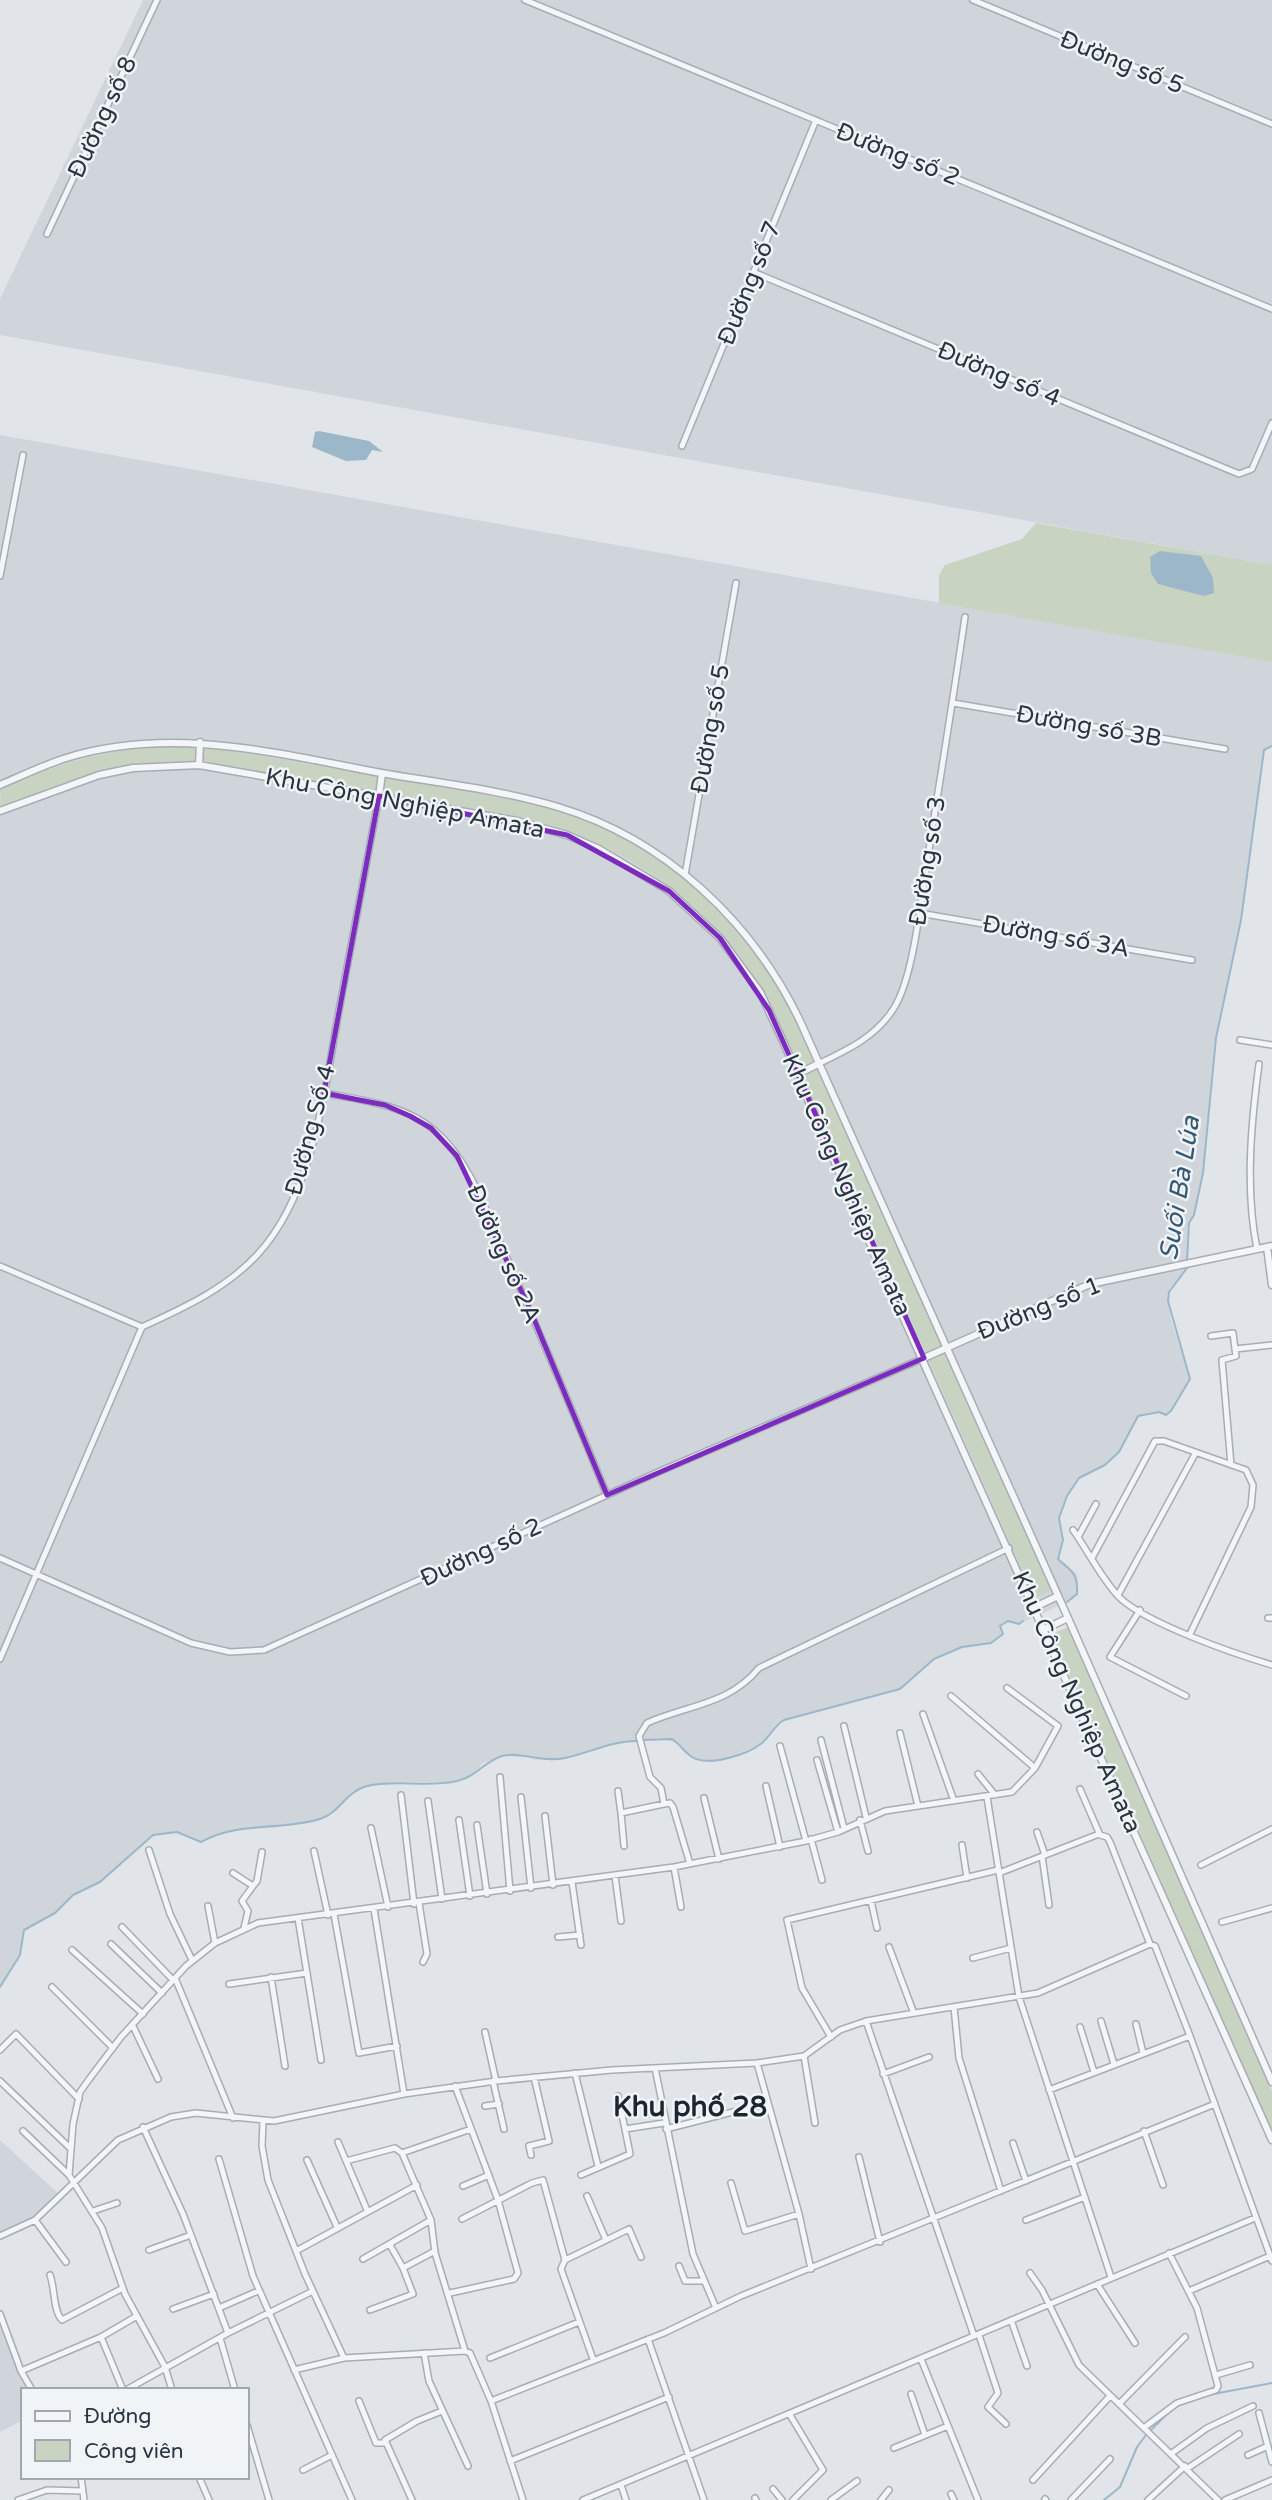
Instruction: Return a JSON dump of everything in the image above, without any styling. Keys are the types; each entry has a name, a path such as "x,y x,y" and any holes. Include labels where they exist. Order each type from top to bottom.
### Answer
{"street":[{"name":"Đường số 8","path":"47,234 157,0"},
{"name":"Đường số 2","path":"525,0 1272,309"},
{"name":"Đường số 5","path":"973,0 1272,124"},
{"name":"Đường số 7","path":"682,446 816,120"},
{"name":"Đường số 4","path":"753,272 1236,473 1246,474 1253,467 1272,423"},
{"path":"0,576 23,455"},
{"name":"Đường số 5","path":"685,875 736,583"},
{"name":"Đường số 3","path":"818,1064 858,1044 892,1011 904,982 919,913 965,617"},
{"name":"Đường số 3B","path":"953,703 1224,749"},
{"path":"199,765 200,742"},
{"name":"Khu Công Nghiệp Amata","path":"0,785 78,755 133,744 200,742 382,773 560,807 629,837 685,875 730,915 761,952 787,994 947,1346 1272,2082"},
{"name":"Khu Công Nghiệp Amata","path":"0,811 99,775 134,768 199,765 379,796 548,829 599,849 660,885 720,938 760,992 1272,2140"},
{"path":"379,796 382,773"},
{"name":"Đường Số 4","path":"142,1327 210,1293 260,1252 287,1213 297,1192 324,1093 379,796"},
{"name":"Đường số 3A","path":"919,913 1192,960"},
{"path":"1240,1040 1272,1045"},
{"path":"797,1074 818,1064"},
{"path":"1257,1250 1250,1200 1252,1114 1259,1064"},
{"name":"Đường số 2A","path":"324,1093 385,1105 410,1116 431,1128 457,1156 474,1186 528,1305 607,1495"},
{"path":"1269,1247 1272,1285"},
{"name":"Đường số 1","path":"924,1358 1090,1284 1269,1247"},
{"path":"0,1266 142,1327 0,1659"},
{"path":"1211,1336 1233,1333 1236,1356 1222,1360 1231,1465"},
{"path":"1235,1349 1272,1345"},
{"name":"Đường số 2","path":"36,1573 191,1643 230,1652 264,1650 607,1495 924,1358"},
{"path":"1092,1558 1155,1441 1164,1441 1249,1473 1253,1485 1251,1507 1190,1634"},
{"path":"1118,1595 1195,1454"},
{"path":"1078,1536 1096,1504"},
{"path":"1073,1530 1118,1595 1140,1610 1190,1634 1272,1665"},
{"path":"664,1804 661,1788 650,1777 644,1744 639,1736 647,1723 722,1699 747,1683 759,1668 1009,1548"},
{"path":"0,1558 36,1573"},
{"path":"1035,1607 1058,1596"},
{"path":"1140,1610 1110,1657 1186,1696"},
{"path":"1045,1629 1068,1618"},
{"path":"69,2175 70,2148 79,2099 113,2048 142,2014 192,1961 215,1943 244,1928 298,1918 510,1891 719,1859 838,1832 863,1818 918,1806 1012,1792 1035,1768 1058,1725 1007,1688"},
{"path":"951,1696 1035,1768"},
{"path":"923,1714 954,1801"},
{"path":"844,1726 868,1852"},
{"path":"900,1733 918,1806"},
{"path":"821,1740 844,1828"},
{"path":"780,1746 822,1880"},
{"path":"817,1760 838,1832"},
{"path":"978,1774 995,1796"},
{"path":"500,1777 510,1891"},
{"path":"766,1786 780,1847"},
{"path":"1080,1789 1099,1834"},
{"path":"618,1791 624,1846"},
{"path":"401,1795 427,1954 423,1962"},
{"path":"522,1797 531,1888"},
{"path":"987,1797 1019,1997 1111,2277"},
{"path":"704,1798 719,1859"},
{"path":"428,1801 442,1899"},
{"path":"621,1813 670,1803 690,1864"},
{"path":"545,1816 552,1885"},
{"path":"459,1820 470,1896"},
{"path":"477,1825 487,1894"},
{"path":"371,1828 388,1907"},
{"path":"1201,1865 1272,1829"},
{"path":"1037,1832 1044,1855 1049,1905"},
{"path":"831,2037 803,1988 786,1924 789,1919 998,1872 1099,1834 1107,1837 1150,1944 1155,1946 1160,1957 1271,2258 1189,2291"},
{"path":"962,1845 967,1878"},
{"path":"149,1850 170,1914 192,1961"},
{"path":"314,1851 331,1914 359,2053 397,2046"},
{"path":"244,1928 248,1911 242,1902 257,1881 262,1852"},
{"path":"674,1867 681,1907"},
{"path":"233,1873 253,1886"},
{"path":"615,1876 621,1921"},
{"path":"572,1882 581,1945"},
{"path":"871,1901 877,1928"},
{"path":"208,1906 215,1943"},
{"path":"1222,1922 1272,1908"},
{"path":"374,1909 404,2094"},
{"path":"298,1918 321,2060"},
{"path":"122,1927 174,1979 233,2118"},
{"path":"558,1937 580,1935"},
{"path":"111,1944 162,1993"},
{"path":"0,2236 35,2220 118,2140 143,2127 196,2113 263,2122 404,2094 495,2081 575,2073 757,2063 804,2056 840,2030 866,2021 913,2011 1019,1997 1060,1985 1150,1944"},
{"path":"889,1947 913,2011"},
{"path":"973,1958 1011,1948"},
{"path":"72,1950 142,2014"},
{"path":"229,1984 307,1973"},
{"path":"271,1977 285,2066"},
{"path":"52,1987 113,2048"},
{"path":"954,2007 959,2058 1001,2191"},
{"path":"866,2021 933,2220 998,2393 988,2407 1006,2424"},
{"path":"1101,2021 1114,2064"},
{"path":"1136,2024 1143,2053"},
{"path":"133,2026 158,2079"},
{"path":"1080,2027 1094,2072"},
{"path":"485,2032 504,2129"},
{"path":"0,2050 16,2034 79,2099"},
{"path":"1049,2090 1189,2036"},
{"path":"804,2056 815,2123"},
{"path":"883,2074 929,2057"},
{"path":"757,2063 799,2214 811,2269"},
{"path":"655,2068 687,2231 702,2281 716,2308"},
{"path":"575,2073 598,2166"},
{"path":"531,2155 529,2146 549,2141 534,2077"},
{"path":"0,2081 70,2148"},
{"path":"450,2293 517,2277 517,2267 498,2200 455,2086"},
{"path":"582,2175 630,2154 618,2096"},
{"path":"625,2129 665,2126 768,2103"},
{"path":"485,2106 499,2104"},
{"path":"491,2401 648,2339 716,2308 1215,2104"},
{"path":"263,2122 264,2165 296,2251 344,2358"},
{"path":"143,2127 191,2235 228,2333"},
{"path":"402,2153 471,2129"},
{"path":"23,2131 69,2175 93,2211 123,2288 165,2367 171,2388"},
{"path":"1144,2131 1164,2185"},
{"path":"338,2142 367,2210"},
{"path":"1013,2143 1026,2181"},
{"path":"346,2161 395,2148 402,2153 431,2220 435,2251 450,2293 465,2351"},
{"path":"859,2157 880,2242"},
{"path":"219,2158 258,2291 352,2500"},
{"path":"307,2160 337,2227"},
{"path":"463,2186 489,2175"},
{"path":"462,2219 543,2180 565,2260 561,2269 593,2359"},
{"path":"731,2183 745,2231 799,2214"},
{"path":"296,2251 417,2185"},
{"path":"587,2196 606,2240"},
{"path":"1026,2220 1085,2197"},
{"path":"93,2211 117,2203"},
{"path":"583,2500 1255,2218"},
{"path":"35,2220 66,2262"},
{"path":"363,2259 431,2220"},
{"path":"565,2260 631,2230 641,2257"},
{"path":"149,2250 191,2235"},
{"path":"370,2310 413,2294 390,2245"},
{"path":"403,2268 435,2251"},
{"path":"1145,2427 1177,2403 1216,2390 1216,2375 1189,2291 1170,2253"},
{"path":"679,2266 685,2281 702,2281"},
{"path":"1030,2273 1049,2304 1079,2365 1218,2500"},
{"path":"50,2275 55,2289 57,2314 62,2320 123,2288"},
{"path":"1097,2284 1135,2343"},
{"path":"219,2308 258,2291"},
{"path":"128,2388 228,2333 268,2316 313,2291"},
{"path":"173,2309 214,2294"},
{"path":"0,2314 21,2371 31,2388"},
{"path":"21,2371 101,2337 137,2316"},
{"path":"1011,2320 1027,2366"},
{"path":"490,2357 579,2322"},
{"path":"101,2337 124,2388"},
{"path":"1119,2404 1185,2337"},
{"path":"220,2338 235,2388"},
{"path":"648,2339 704,2500"},
{"path":"294,2370 344,2358 465,2351 474,2356 523,2500"},
{"path":"424,2353 429,2381 468,2466"},
{"path":"921,2359 978,2500"},
{"path":"1216,2375 1250,2365"},
{"path":"911,2394 925,2435"},
{"path":"1033,2480 1110,2396"},
{"path":"510,2461 669,2397"},
{"path":"359,2401 376,2443 384,2443"},
{"path":"1172,2453 1207,2428 1253,2406"},
{"path":"384,2443 386,2438 416,2421 442,2411"},
{"path":"1259,2413 1272,2462"},
{"path":"790,2414 823,2470 793,2500"},
{"path":"894,2448 948,2426"},
{"path":"248,2429 269,2500"},
{"path":"1148,2500 1187,2467 1239,2434"},
{"path":"384,2443 412,2500"},
{"path":"1248,2455 1268,2446"},
{"path":"303,2470 332,2455"},
{"path":"1071,2500 1110,2459"},
{"path":"80,2479 85,2500"},
{"path":"200,2479 209,2500"},
{"path":"1225,2500 1272,2480"},
{"path":"831,2500 857,2481"},
{"path":"621,2485 626,2500"},
{"path":"774,2489 782,2500"},
{"path":"18,2500 47,2490 83,2491"},
{"path":"881,2500 889,2490"}],"highlighted area":[{"path":"379,796 567,835 669,891 720,938 769,1010 924,1358 607,1495 528,1305 457,1156 431,1128 410,1116 385,1105 324,1093"}],"shaded area":[{"path":"143,0 1272,0 1272,565 0,335 0,299"},
{"path":"0,435 1272,662 1272,746 1264,751 1241,919 1216,1038 1203,1173 1194,1215 1189,1223 1187,1269 1169,1292 1171,1320 1190,1379 1171,1411 1166,1415 1159,1412 1138,1417 1119,1452 1105,1465 1079,1478 1067,1496 1059,1518 1063,1540 1058,1558 1075,1572 1078,1578 1077,1594 1073,1599 1019,1624 1008,1621 1000,1626 1003,1634 991,1643 962,1647 934,1659 900,1689 784,1720 775,1726 762,1743 725,1760 712,1762 694,1759 678,1743 659,1738 608,1744 564,1759 536,1760 522,1756 504,1756 483,1763 470,1777 454,1782 398,1782 365,1786 353,1791 336,1810 319,1820 272,1828 235,1829 201,1842 177,1832 153,1835 100,1882 73,1895 55,1913 24,1930 20,1955 0,1987"},
{"path":"0,2140 58,2193 34,2218 0,2233"},
{"path":"0,2321 28,2388 21,2388 21,2421 0,2432"}],"green space":[{"path":"1036,523 1272,565 1272,662 939,603 939,575 945,565 1022,539"},
{"path":"198,746 197,761 132,764 98,771 1,806 0,789 49,769 120,751"},
{"path":"202,746 379,776 377,792 201,762"},
{"path":"384,777 493,795 557,810 590,822 651,854 706,897 753,949 785,998 814,1064 800,1070 758,983 731,945 684,898 657,878 599,844 538,822 381,793"},
{"path":"816,1068 943,1346 926,1354 801,1074"},
{"path":"944,1349 1052,1590 1035,1598 928,1358"},
{"path":"1068,1627 1272,2091 1272,2131 1051,1634"}],"water":[{"path":"315,432 369,441 383,452 372,450 366,460 346,461 312,447"},
{"path":"1160,551 1201,556 1213,578 1214,593 1204,596 1158,584 1151,573 1150,557"}],"waterway":[{"name":"Suối Bà Lúa","path":"1187,1262 1189,1223 1194,1215 1203,1173 1216,1038 1241,920 1264,750 1272,746"},
{"name":"Suối Bà Lúa","path":"1067,1602 1077,1594 1073,1574 1058,1559 1063,1540 1059,1518 1067,1496 1079,1478 1105,1465 1119,1452 1138,1416 1159,1412 1166,1415 1171,1411 1190,1379 1168,1301 1169,1292 1187,1268"},
{"path":"642,1740 672,1739 689,1755 699,1760 717,1760 737,1755 762,1743 784,1720 900,1689 934,1659 962,1647 991,1643 1003,1634 1000,1626 1008,1621 1019,1624 1023,1621"},
{"path":"0,1987 20,1955 24,1930 55,1913 73,1895 100,1882 153,1835 177,1832 201,1842 230,1831 305,1823 327,1816 354,1792 367,1786 389,1783 446,1783 464,1779 502,1756 557,1759 618,1743 637,1741"},
{"path":"1208,2395 1272,2383"},
{"path":"1150,2431 1168,2413"},
{"path":"1104,2500 1120,2487 1137,2447 1146,2435"}],"district":[{"name":"Khu phố 28","path":"690,2106"}]}
